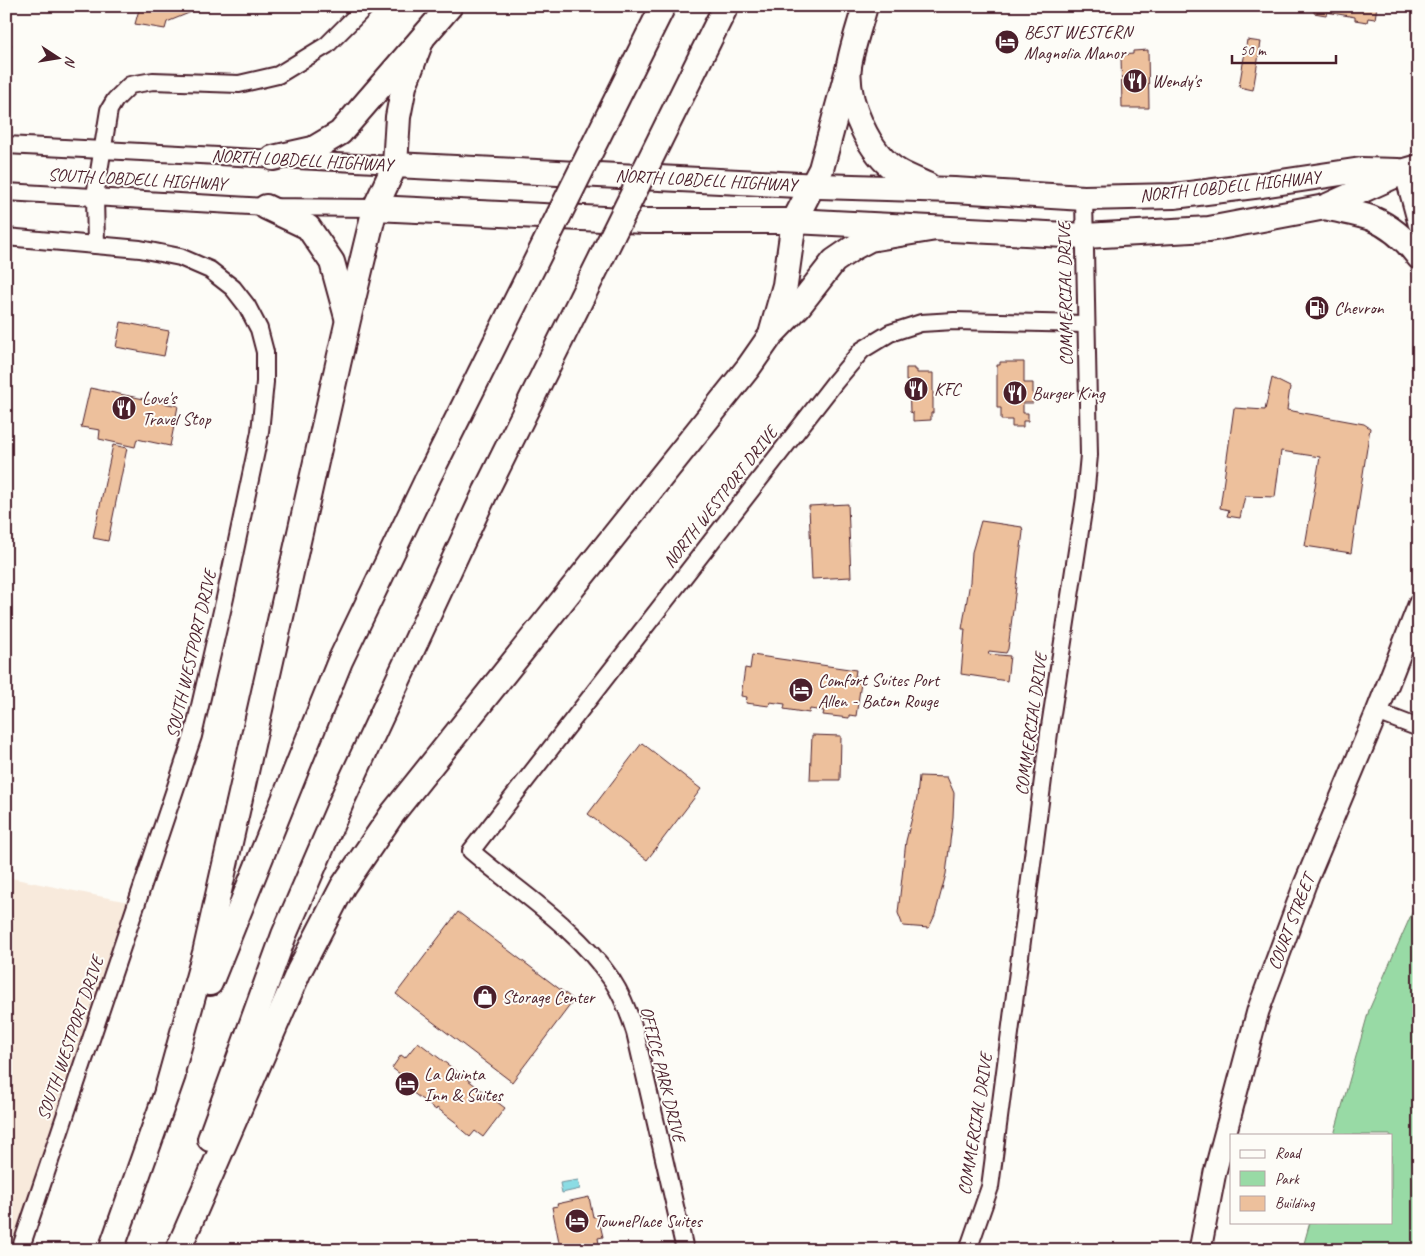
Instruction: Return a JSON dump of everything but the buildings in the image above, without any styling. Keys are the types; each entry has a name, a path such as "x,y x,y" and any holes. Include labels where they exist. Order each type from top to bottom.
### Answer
{"highway":[{"path":"273,158 313,149 340,133 450,6"},
{"path":"111,1250 167,1090 340,661 427,480 663,6"},
{"path":"172,1250 227,1090 284,935 344,796 486,491 726,6"},
{"path":"771,335 785,285 794,221 821,170 865,6"},
{"path":"167,1090 205,953 375,208 395,165 398,117 404,86 420,41"},
{"path":"849,66 852,99 867,137 898,172 938,190"},
{"name":"NORTH LOBDELL HIGHWAY","path":"395,165 1084,198 1174,196 1268,185 1361,170 1412,169"},
{"name":"NORTH LOBDELL HIGHWAY","path":"375,208 645,221 794,221 1085,236 1209,229 1325,207 1412,169"},
{"path":"266,206 308,227 332,262 348,320"},
{"path":"1325,207 1371,218 1395,232 1411,246 1419,257"},
{"path":"178,1250 299,971 342,886 393,813 748,368 771,335 798,307 834,261 842,254 870,239 930,229"}],"main road":[{"path":"1412,169 1419,223"},
{"name":"COURT STREET","path":"1200,1250 1214,1172 1258,1011 1305,884 1419,605"}],"street":[{"path":"96,245 95,196 109,110 115,100 130,85 154,81 239,84 278,75 328,45 366,6"},
{"name":"NORTH LOBDELL HIGHWAY","path":"6,145 395,165"},
{"name":"SOUTH LOBDELL HIGHWAY","path":"6,192 266,206 375,208"},
{"name":"COMMERCIAL DRIVE","path":"968,1250 990,1187 1049,733 1085,498 1089,455 1084,198"},
{"name":"SOUTH WESTPORT DRIVE","path":"6,237 140,249 180,257 210,270 232,288 246,306 259,329 265,352 265,382 260,432 225,598 193,736 20,1250"},
{"name":"NORTH WESTPORT DRIVE","path":"471,851 829,389 862,350 890,333 921,323 954,321 1085,324"},
{"path":"1376,712 1419,728"},
{"name":"OFFICE PARK DRIVE","path":"471,851 578,938 604,968 622,998 635,1032 685,1250"}],"shaded area":[{"path":"6,877 128,902 11,1250 6,1250"}],"green space":[{"path":"1419,897 1419,1250 1319,1250 1303,1247 1309,1224 1392,1224 1392,1134 1334,1134 1369,1010"}],"water":[{"path":"578,1180 580,1189 562,1193 560,1183"}],"place":[{"name":"BEST WESTERN Magnolia Manor","path":"1007,42"},
{"name":"Wendy's","path":"1135,81"},
{"name":"Chevron","path":"1317,308"},
{"name":"KFC","path":"916,389"},
{"name":"Burger King","path":"1015,393"},
{"name":"Love's Travel Stop","path":"124,408"},
{"name":"Comfort Suites Port Allen - Baton Rouge","path":"801,690"},
{"name":"Storage Center","path":"485,997"},
{"name":"La Quinta Inn & Suites","path":"407,1084"},
{"name":"TownePlace Suites","path":"577,1221"}]}
